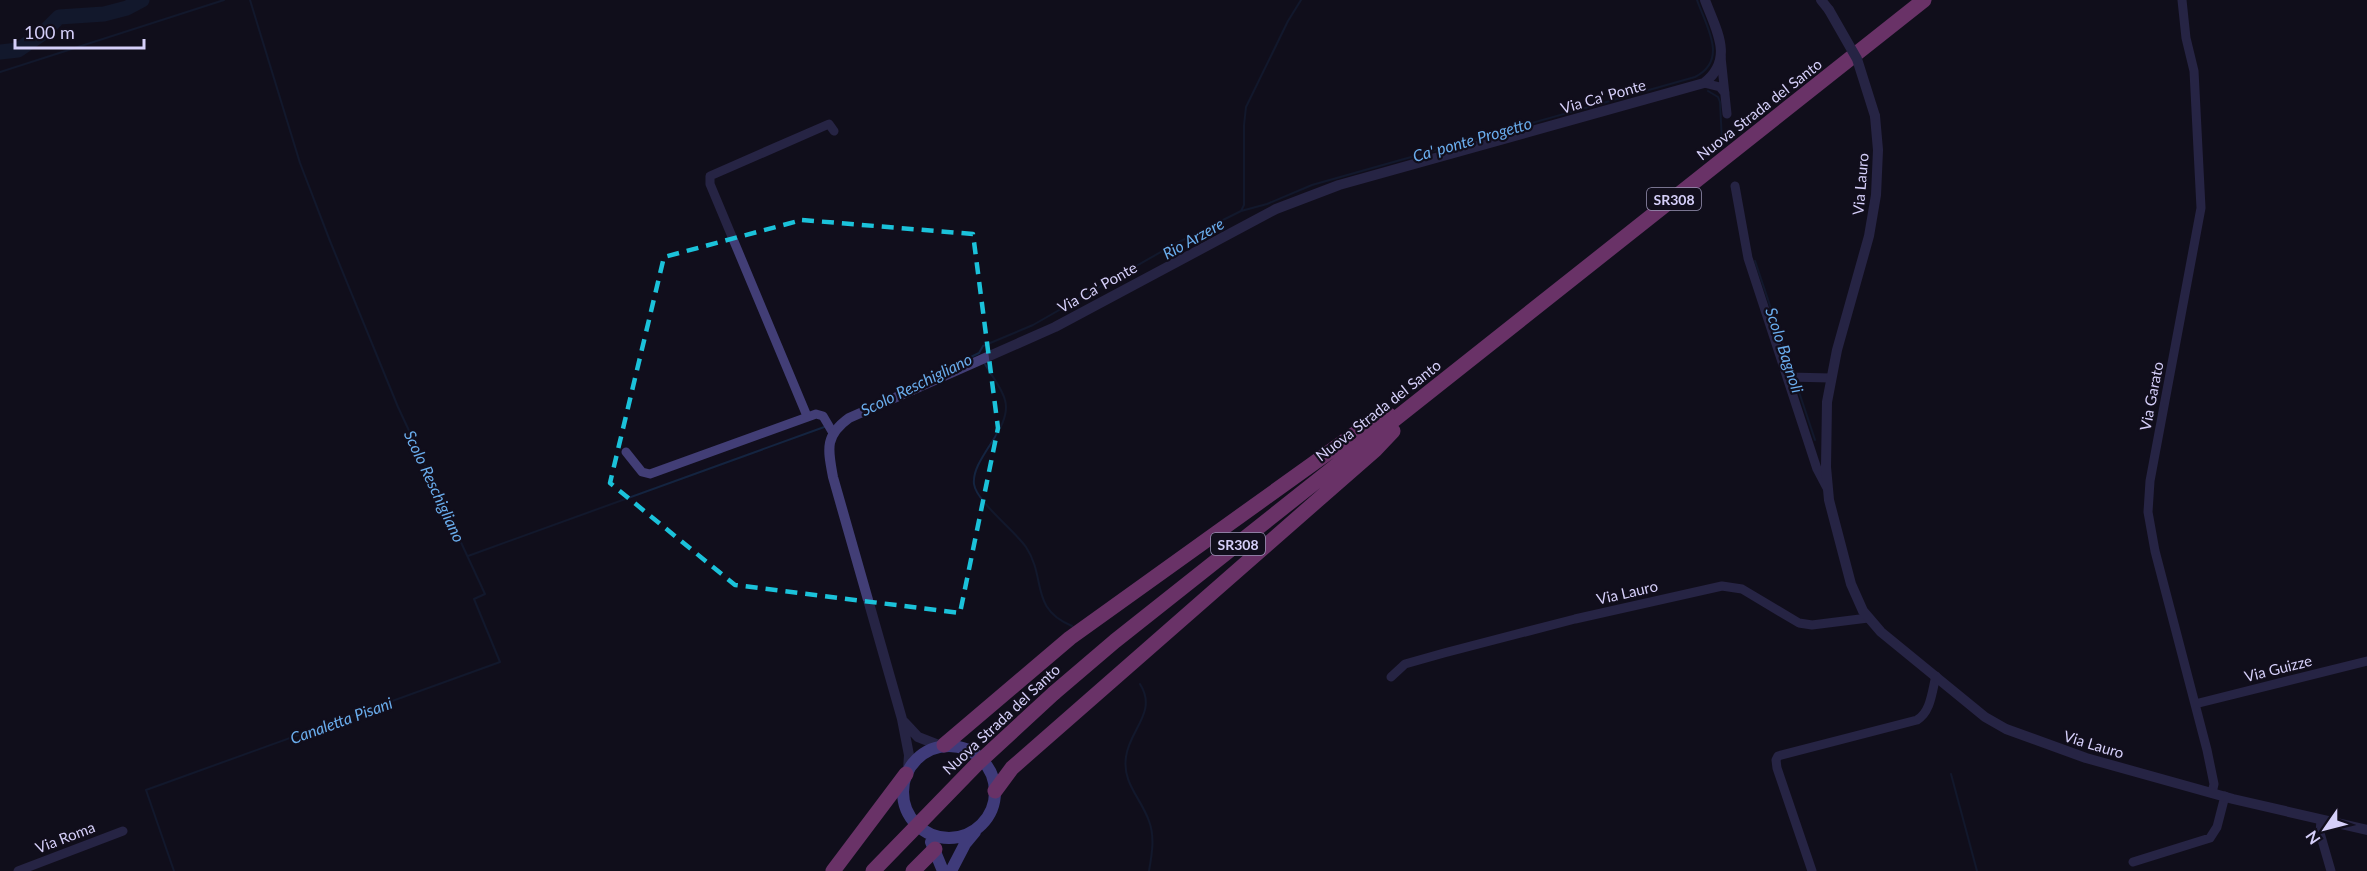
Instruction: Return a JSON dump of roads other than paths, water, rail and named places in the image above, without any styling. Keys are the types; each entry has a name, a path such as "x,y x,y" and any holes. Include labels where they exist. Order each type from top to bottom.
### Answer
{"highway":[{"name":"Nuova Strada del Santo","path":"873,871 971,770 1053,693 1924,0"},
{"path":"942,746 1070,638 1224,526 1360,430 1424,397"},
{"path":"995,791 1012,768 1375,450 1424,397"},
{"path":"833,871 907,772"},
{"path":"913,871 935,849"},
{"path":"922,871 930,871"}],"main road":[{"path":"943,871 927,833 918,826 905,807 903,796 907,772 921,754 942,746 955,745 975,753 990,770 995,791 989,815 965,844 951,871"},
{"path":"927,833 950,838 960,837 978,828"},
{"path":"935,849 950,838"}],"street":[{"path":"1705,0 1719,37 1727,114"},
{"name":"Via Lauro","path":"1821,0 1857,59 1875,116 1878,150 1878,180 1873,216 1830,378 1827,402 1827,488 1838,541 1851,584 1868,618 1985,717 2032,740 2086,758 2212,793 2367,830"},
{"name":"Via Garato","path":"2182,0 2186,38 2194,71 2201,208 2150,481 2148,512 2155,551 2214,784 2212,793"},
{"path":"1704,83 1715,72 1721,57"},
{"path":"1704,83 1720,87 1725,93"},
{"name":"Via Ca' Ponte","path":"833,433 849,418 1054,327 1290,202 1339,185 1704,83"},
{"path":"807,417 710,184 710,176 829,124 834,131"},
{"name":"Via Lauro","path":"1736,186 1748,258 1817,469 1827,488"},
{"path":"1788,377 1830,378"},
{"path":"626,452 642,472 650,474 807,417 816,414 823,416 833,433 828,452 833,477 902,719 909,756 907,772"},
{"name":"Via Lauro","path":"1391,677 1405,664 1444,653 1575,619 1722,586 1742,589 1799,623 1812,625 1868,618"},
{"name":"Via Guizze","path":"2195,704 2367,661"},
{"path":"1812,871 1777,768 1778,756 1917,720 1924,716 1928,707 1936,676"},
{"path":"902,719 918,737 942,746"},
{"path":"2133,862 2210,838 2217,826 2225,796"},
{"path":"2320,820 2320,833 2331,871"},
{"name":"Via Roma","path":"18,871 123,831"}],"waterway":[{"path":"0,52 18,50 43,33 59,17 104,14 127,8 142,0"},
{"name":"Scolo Reschigliano","path":"0,72 224,0"},
{"name":"Scolo Reschigliano","path":"174,871 146,790 500,662 474,599 485,594 398,407 300,163 250,0"},
{"name":"Rio Arzere","path":"932,376 979,353 983,346 1033,325 1173,245 1241,211 1244,205 1246,107 1288,21 1301,0"},
{"name":"Ca' ponte Progetto","path":"1241,211 1267,204 1312,185 1695,77 1705,70 1711,61 1713,52 1709,31 1697,0"},
{"name":"Scolo Bagnoli","path":"1708,91 1718,97 1720,102 1722,142"},
{"name":"Scolo Bagnoli","path":"1755,261 1793,374"},
{"name":"Rio Arzere","path":"985,364 1004,395 1006,411 998,432 975,474 976,491 1026,547 1036,570 1044,602 1050,611 1072,626"},
{"name":"Scolo Bagnoli","path":"1795,380 1815,440"},
{"name":"Scolo Reschigliano","path":"468,556 827,426"},
{"name":"Rio Arzere","path":"1140,684 1146,703 1141,721 1128,747 1126,766 1129,783 1151,827 1152,846 1149,871"},
{"name":"Scolo Bagnoli","path":"1951,774 1977,871"}],"water label":[{"name":"Canaletta Pisani","path":"341,720"}]}
